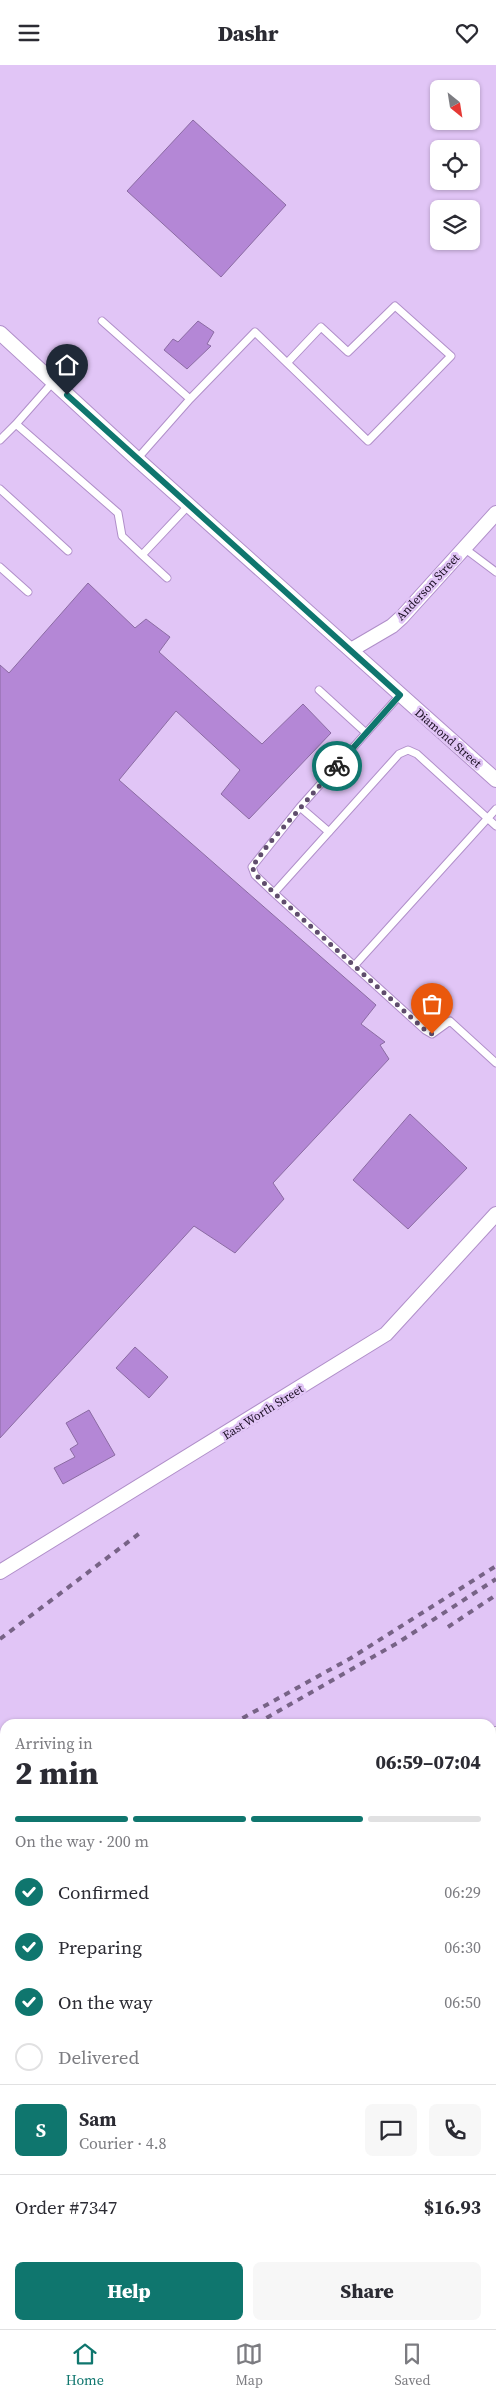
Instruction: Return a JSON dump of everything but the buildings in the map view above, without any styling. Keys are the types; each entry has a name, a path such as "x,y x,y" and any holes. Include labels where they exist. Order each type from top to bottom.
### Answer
{"street":[{"name":"Diamond Street","path":"0,333 137,459 496,780"},
{"name":"Anderson Street","path":"351,650 402,617 496,513"},
{"name":"East Worth Street","path":"0,1572 232,1431 386,1334 496,1214"}],"lane":[{"path":"137,459 190,399 255,332 287,363 368,441 451,356 395,306 348,352 321,327 287,363"},
{"path":"102,321 190,399"},
{"path":"0,440 53,382"},
{"path":"16,424 118,513 122,536 167,578"},
{"path":"0,489 68,551"},
{"path":"142,555 189,505"},
{"path":"464,548 496,572"},
{"path":"0,567 28,592"},
{"path":"319,690 366,733"},
{"path":"400,695 300,807 252,867 256,875 274,893 425,1030 432,1034 450,1021 496,1063"},
{"path":"274,893 399,755 408,750 416,754 496,826"},
{"path":"300,807 329,832"},
{"path":"354,966 496,809"}],"railway":[{"path":"0,1639 140,1533"},
{"path":"241,1719 351,1658 496,1566"},
{"path":"265,1719 399,1642 496,1579"},
{"path":"448,1627 496,1595"}],"way so far":[{"path":"337,766 267,846 252,867 256,875 274,893 425,1030 432,1034"}],"route":[{"path":"67,395 400,695 337,766"}]}
